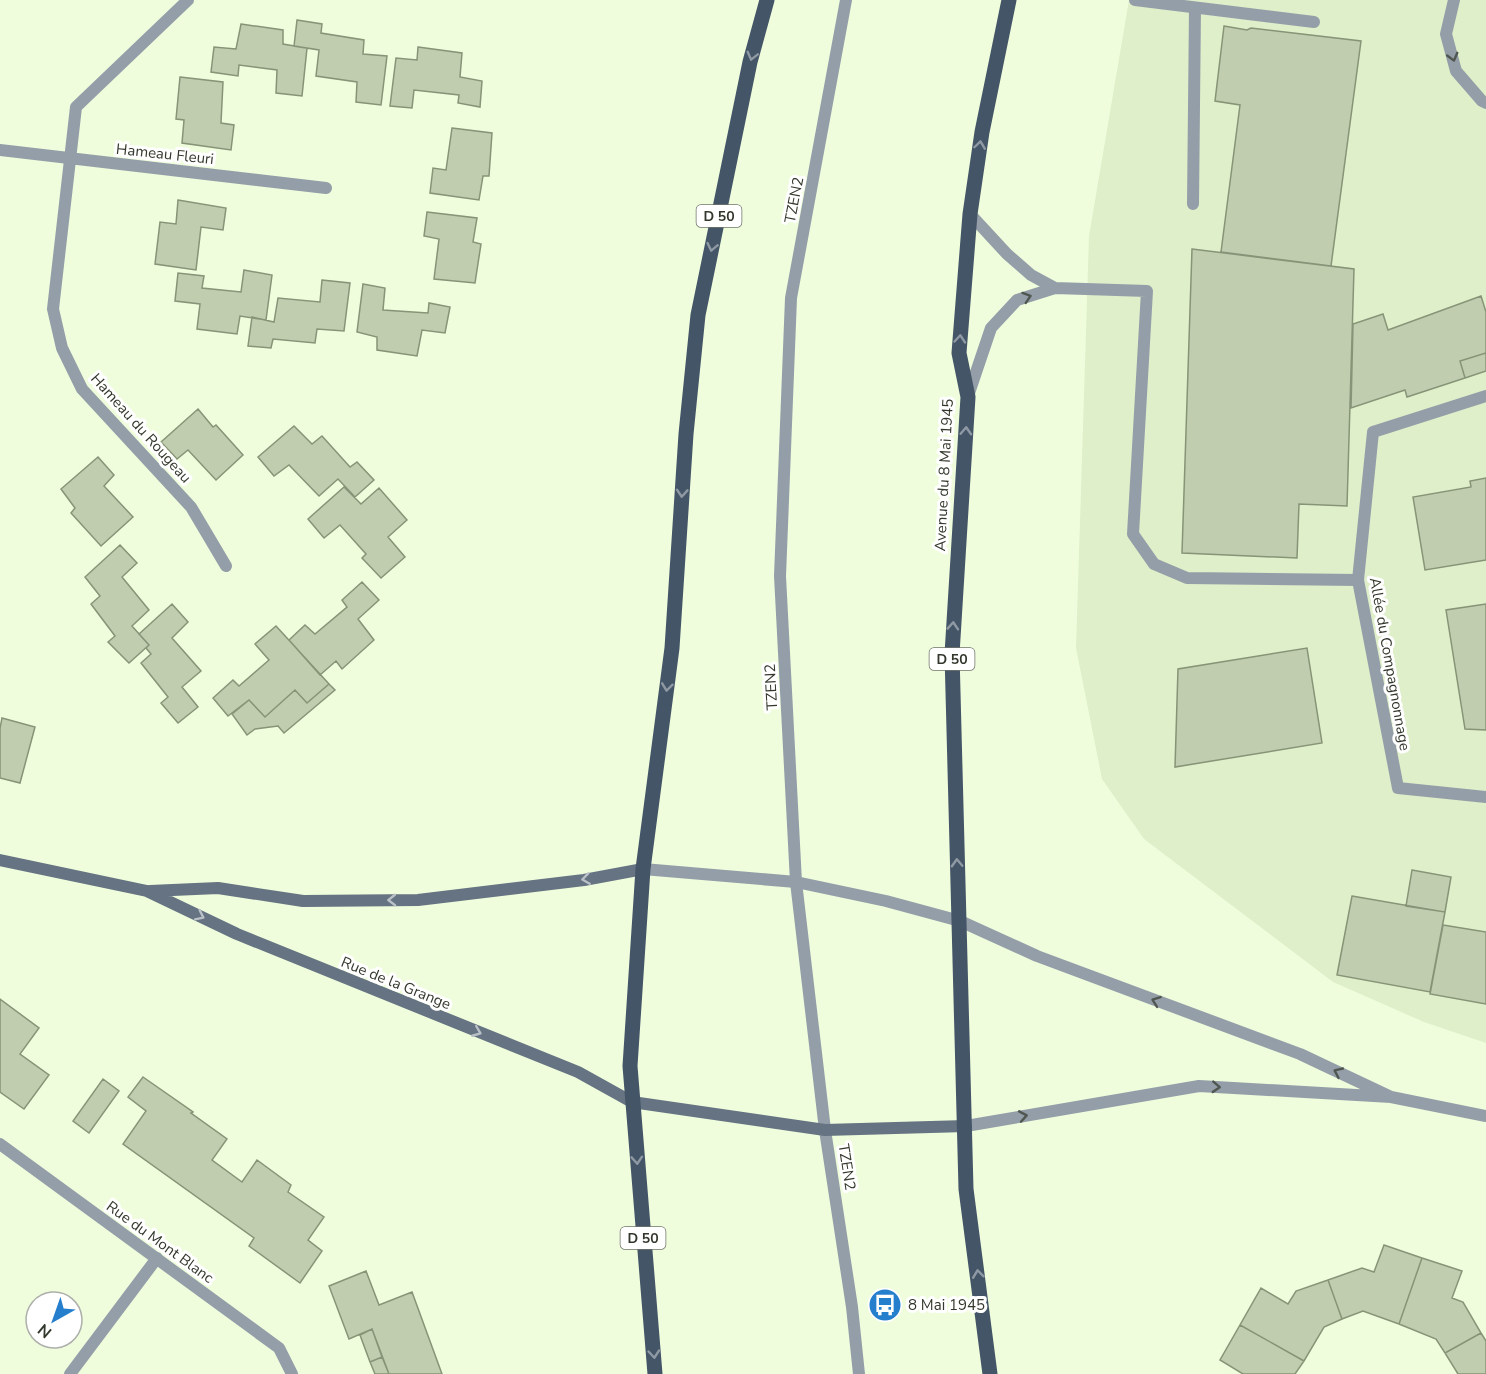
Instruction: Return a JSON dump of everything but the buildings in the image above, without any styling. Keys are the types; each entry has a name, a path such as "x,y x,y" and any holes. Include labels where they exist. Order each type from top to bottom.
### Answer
{"main road":[{"name":"D 50","path":"643,869 672,648 686,434 698,315 750,62 767,0"},
{"name":"Avenue du 8 Mai 1945","path":"990,1374 966,1189 952,654 968,397 959,353 970,214 982,132 1009,0"},
{"path":"632,1102 630,1066 643,869"},
{"name":"D 50","path":"632,1102 655,1374"}],"street":[{"name":"Hameau du Rougeau","path":"188,0 76,107 53,309 62,348 82,389 191,507 226,566"},
{"name":"TZEN2","path":"846,0 791,298 780,576 796,882 825,1130 846,1262 859,1374"},
{"path":"1135,0 1314,22"},
{"path":"1454,0 1446,34 1456,71 1486,103"},
{"path":"1193,204 1195,9"},
{"name":"Hameau Fleuri","path":"0,150 326,188"},
{"path":"970,214 1007,254 1031,275 1055,288"},
{"path":"968,397 991,328 1017,300 1055,288 1148,291 1132,534 1154,564 1187,578 1358,580"},
{"name":"Allée du Compagnonnage","path":"1486,396 1373,432 1358,580 1398,788 1486,797"},
{"name":"Rue de la Grange","path":"0,860 147,891 237,934 578,1072 632,1102"},
{"path":"643,869 796,882 886,900 960,921 1037,956 1300,1054 1391,1097"},
{"name":"Rue de la Grange","path":"147,891 218,888 303,901 418,900 584,880 643,869"},
{"path":"632,1102 825,1130 966,1126 1199,1086 1391,1097 1486,1116"},
{"name":"Rue du Mont Blanc","path":"0,1144 279,1348 292,1374"},
{"path":"70,1374 157,1258"}],"shaded area":[{"path":"1129,0 1486,0 1486,1043 1424,1022 1333,982 1144,839 1102,779 1076,648 1089,236"}],"place":[{"name":"8 Mai 1945","path":"885,1305"}]}
